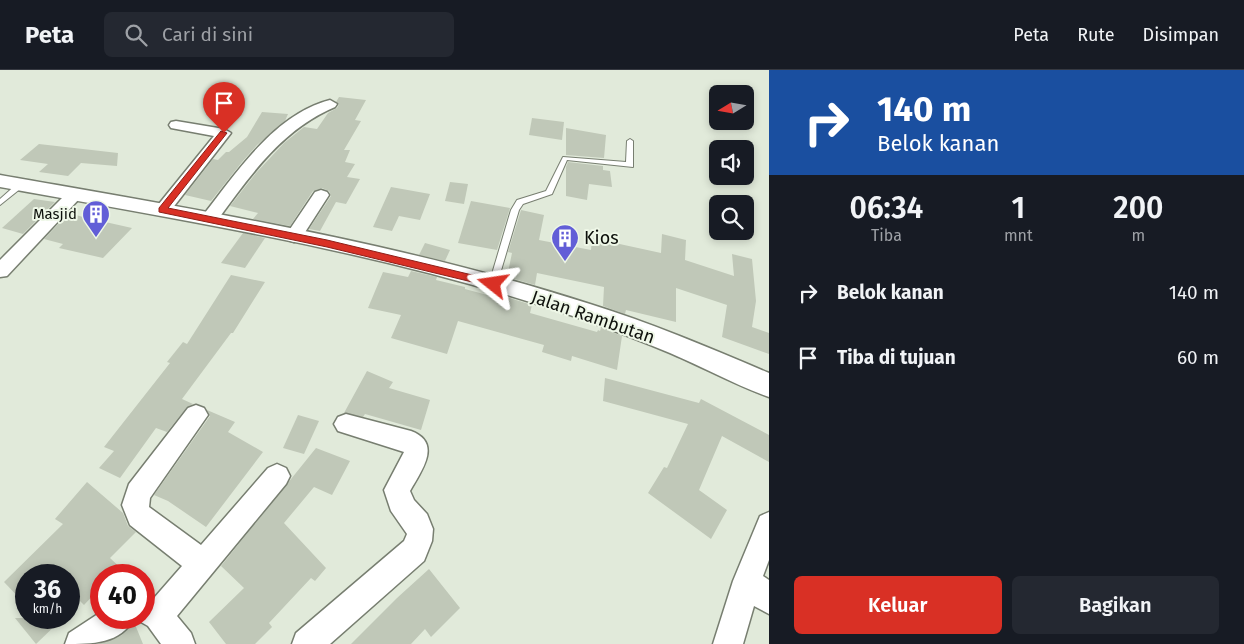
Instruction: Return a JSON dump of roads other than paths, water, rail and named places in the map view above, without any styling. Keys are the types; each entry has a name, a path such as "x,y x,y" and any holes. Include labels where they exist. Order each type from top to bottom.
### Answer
{"street":[{"path":"210,218 262,154 279,137 308,114 330,104"},
{"path":"162,210 224,133 176,126"},
{"name":"Jalan Rambutan","path":"10,183 210,218 294,236 493,284 617,323 713,360 769,385"},
{"path":"0,271 74,195"},
{"path":"294,236 321,195"},
{"path":"196,415 143,485 138,493 136,505 139,516 157,532 202,563"},
{"path":"307,644 414,551 421,538 420,525 400,503 397,490 415,457 417,448 411,442 346,424"},
{"path":"155,608 202,563 277,476"},
{"path":"728,644 747,581 769,526"},
{"path":"747,581 769,598"},
{"path":"155,616 180,644"},
{"path":"80,644 102,629"}],"lane":[{"path":"493,284 515,210 520,202 549,192 565,158 630,165 630,141"},
{"path":"0,203 10,183"}],"place":[{"name":"Masjid","path":"96,238"},
{"name":"Kios","path":"565,262"}]}
